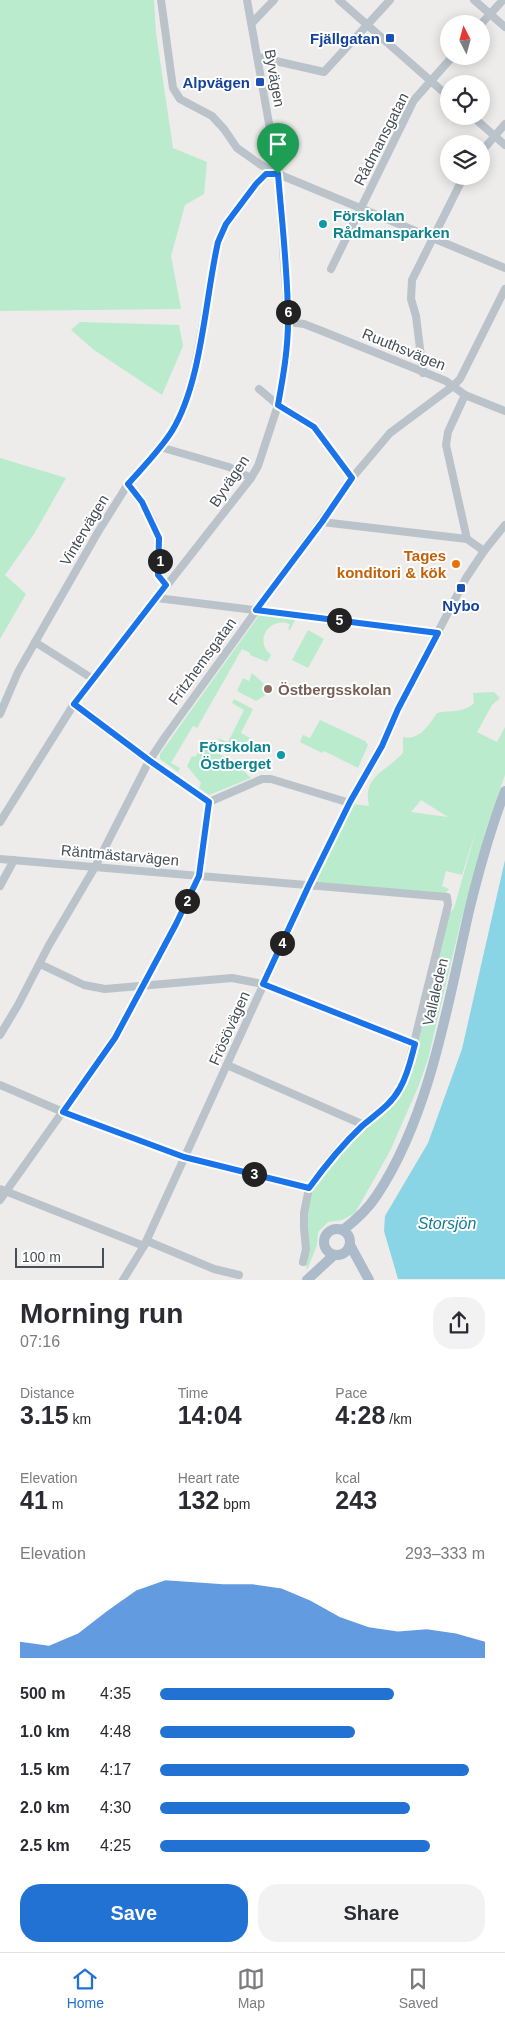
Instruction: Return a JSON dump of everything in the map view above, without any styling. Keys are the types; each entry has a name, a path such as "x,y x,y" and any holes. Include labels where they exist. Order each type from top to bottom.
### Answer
{"main road":[{"name":"Vallaleden","path":"348,1237 359,1217 377,1196 406,1142 436,1053 470,908 491,829 505,791"},
{"path":"310,1276 324,1246 327,1233 333,1229 348,1237 369,1280"},
{"path":"310,1276 337,1255 347,1252 348,1237"},
{"path":"324,1246 329,1254 353,1260 362,1267"}],"street":[{"path":"161,0 173,88 176,95 212,116 237,148 261,166 278,174 505,268"},
{"name":"Byvägen","path":"0,822 74,704 251,478 258,466 278,405 286,359 288,322 278,174 247,0"},
{"path":"252,23 274,0"},
{"path":"339,0 440,90"},
{"path":"258,57 324,72 390,0"},
{"path":"474,0 505,27"},
{"path":"490,14 503,0"},
{"name":"Rådmansgatan","path":"331,269 414,100 445,65"},
{"path":"490,142 505,124"},
{"path":"482,125 505,145"},
{"name":"Vintervägen","path":"0,714 18,672 128,484 172,431 188,395 193,377 218,242 226,224 256,184 266,174 278,174"},
{"path":"423,373 416,316 411,299 412,280 459,185"},
{"name":"Fritzhemsgatan","path":"0,1035 95,867 150,761 170,729 322,522 352,478 390,433 460,379 505,289"},
{"name":"Ruuthsvägen","path":"288,322 304,324 446,381 465,395 505,411"},
{"path":"259,389 278,405 314,427 352,478"},
{"path":"465,395 448,432 446,445 467,539"},
{"path":"160,447 229,467 251,478"},
{"path":"128,484 142,502 159,538 158,575 166,585"},
{"path":"322,522 467,539 484,551"},
{"name":"Frösövägen","path":"123,1280 146,1244 263,984 350,802 382,746 398,709 466,578 484,551 505,526"},
{"path":"158,598 438,633"},
{"path":"35,642 93,679"},
{"path":"74,704 209,802"},
{"path":"209,802 262,779 271,779 350,802"},
{"path":"0,1200 4,1190 63,1112 115,1038 176,924 199,876 209,802"},
{"name":"Räntmästarvägen","path":"0,859 447,897 448,905 415,1044"},
{"path":"0,886 14,860"},
{"path":"40,964 84,986 95,988 142,987 232,978 263,984 415,1044 408,1071 400,1089 385,1108 336,1152 309,1188 304,1213 306,1249 303,1262"},
{"path":"227,1065 364,1125"},
{"path":"0,1085 63,1112 184,1157 309,1188"},
{"path":"4,1190 214,1269 239,1274"}],"green space":[{"path":"0,0 154,0 156,33 173,148 207,162 204,194 185,205 171,256 181,309 0,311"},
{"path":"80,322 179,325 183,346 162,395 94,350 71,330"},
{"path":"0,458 66,478 34,534 5,575 26,594 0,639"},
{"path":"260,614 296,618 290,630 288,629 290,624 283,622 270,626 266,631 264,643 271,655 267,662 250,655 250,653 242,649 197,728 193,726 171,763 180,768 178,772 160,759 160,754"},
{"path":"308,630 324,639 308,668 292,660"},
{"path":"252,673 263,683 267,691 264,696 256,701 237,691 243,678 249,681"},
{"path":"494,692 500,698 492,705 477,732 497,742 505,727 505,775 486,829 461,921 428,1059 419,1085 390,1151 355,1213 342,1220 328,1222 318,1232 317,1245 307,1270 305,1221 312,1189 339,1154 403,1088 412,1068 449,914 454,908 477,827 462,875 446,871 442,886 449,889 444,895 313,884 353,804 369,806 368,796 372,781 403,753 403,737 409,738 419,734 427,727 437,713 462,710 470,706 474,703 473,693","holes":["421,800 448,817 411,812"]},
{"path":"234,699 253,709 241,733 250,738 245,744 234,750 224,745 217,738 228,742 244,710 232,703"},
{"path":"320,720 365,741 368,745 358,768 324,751 322,753 300,742 303,735 310,738"},
{"path":"204,744 238,766 251,778 209,795 199,788 201,783 187,766 192,756 195,757"}],"water":[{"name":"Storsjön","path":"505,860 505,1279 398,1279 384,1231 385,1216 428,1143 462,1049"}],"place":[{"name":"Fjällgatan","path":"390,38"},
{"name":"Alpvägen","path":"260,82"},
{"name":"Förskolan Rådmansparken","path":"323,224"},
{"name":"Tages konditori & kök","path":"456,564"},
{"name":"Nybo","path":"461,588"},
{"name":"Östbergsskolan","path":"268,689"},
{"name":"Förskolan Östberget","path":"281,755"}],"route":[{"path":"266,174 278,174 288,322 286,359 278,405 314,427 352,478 322,522 256,610 438,633 398,709 382,746 350,802 263,984 415,1044 408,1071 400,1089 385,1108 336,1152 309,1188 184,1157 63,1112 115,1038 176,924 199,876 209,802 74,704 158,598 166,585 158,575 160,562 159,538 142,502 128,484 172,431 182,411 193,377 212,267 218,242 226,224 244,203 256,184 266,174"}]}
